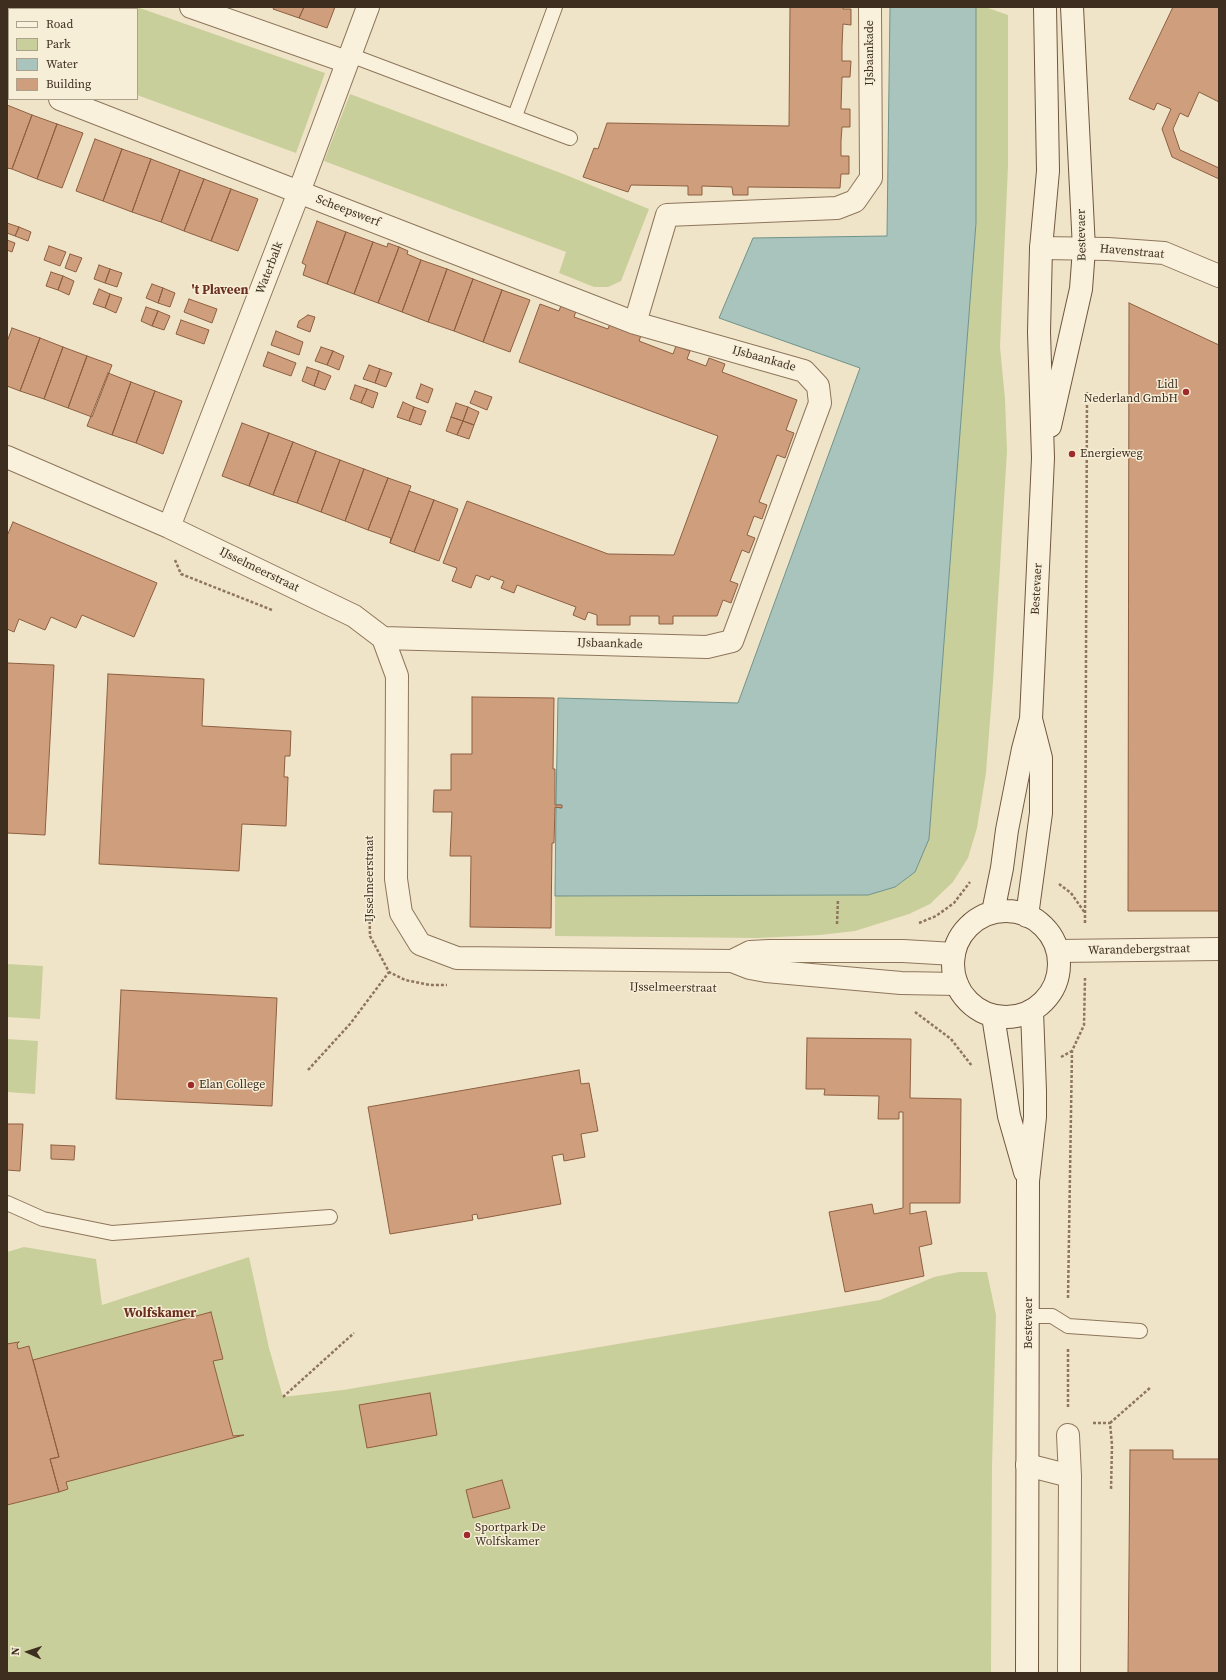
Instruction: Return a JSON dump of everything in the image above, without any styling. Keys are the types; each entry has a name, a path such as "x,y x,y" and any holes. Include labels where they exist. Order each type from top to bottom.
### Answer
{"street":[{"path":"191,7 349,59"},
{"name":"Waterbalk","path":"169,527 299,192 368,7"},
{"name":"IJsbaankade","path":"384,638 707,647 732,641 820,403 818,386 804,371 636,323 667,215 837,208 855,201 871,178 870,7"},
{"name":"Bestevaer","path":"993,912 1022,749 1031,719 1043,458 1039,332 1041,248 1048,171 1045,7"},
{"name":"Bestevaer","path":"1043,458 1080,289 1084,249 1072,7"},
{"name":"Scheepswerf","path":"63,100 636,323"},
{"name":"Havenstraat","path":"1041,248 1164,253 1219,276"},
{"name":"IJsselmeerstraat","path":"7,457 169,527 354,616 384,638"},
{"path":"384,638 397,676 396,879 401,914 420,944 456,958 732,961 750,968 766,971 901,983 957,984"},
{"name":"Bestevaer","path":"1027,916 1041,813 1041,758 1031,719"},
{"path":"993,912 1018,912 1027,916 1036,919 1050,933 1058,951 1060,969 1055,986 1045,1001 1032,1012 1015,1017 993,1016 972,1007 958,989 952,968 956,943 971,923 993,912"},
{"name":"Warandebergstraat","path":"1058,951 1219,949"},
{"path":"732,961 750,952 903,951 954,954"},
{"name":"Bestevaer","path":"1027,1673 1029,1316 1028,1181 1035,1117 1032,1012"},
{"name":"Bestevaer","path":"993,1016 1009,1116 1028,1181"},
{"path":"1068,1428 1070,1476 1069,1673"},
{"path":"1027,1465 1070,1476"}],"lane":[{"path":"515,116 555,7"},
{"path":"349,59 515,116 570,138"},
{"path":"7,1203 43,1219 112,1233 330,1217"},
{"path":"1029,1316 1052,1316 1068,1326 1140,1330"}],"path":[{"path":"1087,389 1086,950 1084,1025 1072,1051 1068,1428 1110,1423 1152,1387"},
{"path":"169,527 176,566 181,574 277,611"},
{"path":"903,951 907,929 936,916 954,903 974,877"},
{"name":"IJsselmeerstraat","path":"369,889 370,936 390,972"},
{"path":"837,926 838,899"},
{"path":"308,1070 350,1024 390,972 405,980 430,985 454,985"},
{"path":"901,983 902,1008 920,1014 952,1039 974,1067"},
{"path":"283,1397 354,1333"},
{"path":"1110,1423 1112,1445 1111,1490"}],"green space":[{"path":"976,7 985,7 1008,15 1008,166 1000,347 1005,399 1007,451 986,773 977,828 968,858 953,882 930,904 909,914 855,931 820,935 757,938 555,936 555,896 868,895 895,887 915,872 929,839 976,223"},
{"path":"137,8 325,73 296,153 138,95"},
{"path":"350,94 566,175 649,209 621,281 608,287 594,287 559,273 566,252 324,161"},
{"path":"7,964 43,966 40,1019 7,1017"},
{"path":"7,1039 38,1041 35,1094 7,1092"},
{"name":"Sportpark De Wolfskamer","path":"24,1247 96,1259 102,1305 249,1257 269,1348 283,1397 343,1390 880,1300 934,1277 959,1272 987,1272 996,1315 992,1467 991,1673 7,1673 7,1252"}],"water":[{"path":"890,7 976,7 976,223 929,839 915,872 895,887 868,895 555,896 556,807 561,808 561,805 556,805 558,698 738,703 860,368 719,318 753,238 887,236"}],"building":[{"path":"274,7 304,7 299,18 273,9"},
{"path":"304,7 335,7 327,28 299,18"},
{"path":"790,7 843,7 843,9 851,9 851,25 843,24 842,61 851,61 850,77 842,77 841,109 850,109 850,127 842,127 841,141 841,156 849,156 849,174 841,174 840,188 748,187 748,195 733,195 732,187 702,186 702,195 688,195 688,186 631,185 628,192 583,177 594,148 598,149 607,123 789,126"},
{"path":"1173,7 1219,7 1219,102 1199,92 1188,117 1180,113 1173,129 1180,150 1219,168 1219,179 1172,157 1162,129 1171,109 1157,103 1154,110 1129,99"},
{"path":"7,105 32,115 12,169 7,168"},
{"path":"32,115 57,124 37,179 12,169"},
{"path":"57,124 83,133 62,188 37,179"},
{"path":"95,139 122,149 103,201 76,191"},
{"path":"122,149 151,159 132,212 103,201"},
{"path":"151,159 180,170 161,222 132,212"},
{"path":"180,170 204,179 184,231 161,222"},
{"path":"204,179 231,189 211,241 184,231"},
{"path":"231,189 258,199 238,251 211,241"},
{"path":"317,221 346,232 327,284 303,275 306,265 302,263"},
{"path":"7,223 19,227 15,236 7,233"},
{"path":"19,227 31,232 28,241 15,236"},
{"path":"346,232 373,242 354,294 327,284"},
{"path":"7,240 15,243 12,252 7,250"},
{"path":"373,242 387,247 388,243 399,247 378,303 354,294"},
{"path":"49,246 66,252 60,266 44,260"},
{"path":"399,247 408,251 407,254 421,260 402,312 378,303"},
{"path":"70,254 82,258 76,272 65,268"},
{"path":"421,260 447,269 428,322 402,312"},
{"path":"99,265 110,269 105,283 94,279"},
{"path":"110,269 122,273 117,287 105,283"},
{"path":"447,269 473,279 454,331 428,322"},
{"path":"51,272 63,276 58,290 46,286"},
{"path":"63,276 74,281 69,295 58,290"},
{"path":"473,279 502,290 483,342 454,331"},
{"path":"152,284 163,288 158,303 146,298"},
{"path":"163,288 175,293 170,307 158,303"},
{"path":"99,289 110,294 105,308 93,304"},
{"path":"502,290 530,300 510,352 483,342"},
{"path":"110,294 122,298 116,313 105,308"},
{"path":"189,299 217,309 212,323 184,312"},
{"path":"562,303 577,308 574,317 608,329 611,321 642,333 639,341 673,354 676,346 690,351 687,359 706,366 709,358 725,364 722,372 797,400 786,430 794,433 785,458 777,455 759,502 767,505 762,519 754,516 747,535 755,538 749,553 742,550 730,581 738,584 731,603 723,600 717,616 673,616 673,624 659,624 659,616 630,616 630,625 597,625 597,615 588,612 585,620 573,615 576,607 517,585 514,593 501,588 504,581 491,576 489,580 476,575 471,588 452,581 457,568 443,563 467,501 608,554 674,555 718,436 519,362 540,304 559,311"},
{"path":"1129,303 1219,345 1219,911 1128,911"},
{"path":"146,307 158,311 152,326 141,321"},
{"path":"158,311 170,316 164,330 152,326"},
{"path":"308,315 315,317 310,332 297,327 299,321"},
{"path":"181,320 209,330 204,344 176,334"},
{"path":"12,328 40,338 20,391 7,386 7,342"},
{"path":"276,331 303,342 299,355 271,345"},
{"path":"40,338 63,347 44,399 20,391"},
{"path":"63,347 87,356 68,408 44,399"},
{"path":"321,347 333,351 327,365 315,361"},
{"path":"333,351 344,356 339,370 327,365"},
{"path":"268,352 296,363 291,376 263,366"},
{"path":"87,356 112,365 92,417 68,408"},
{"path":"369,365 380,369 375,383 363,379"},
{"path":"307,367 319,371 314,386 302,381"},
{"path":"380,369 392,373 386,387 375,383"},
{"path":"319,371 331,376 325,390 314,386"},
{"path":"108,373 131,382 112,435 87,426"},
{"path":"131,382 155,391 136,443 112,435"},
{"path":"421,384 433,389 428,403 416,398"},
{"path":"355,385 367,389 361,403 350,399"},
{"path":"367,389 378,393 373,408 361,403"},
{"path":"155,391 182,401 163,454 136,443"},
{"path":"475,391 492,397 487,410 470,403"},
{"path":"403,402 414,407 409,421 397,417"},
{"path":"456,403 468,407 463,421 451,417"},
{"path":"414,407 426,411 421,425 409,421"},
{"path":"468,407 479,412 474,425 463,421"},
{"path":"451,417 463,421 457,435 446,431"},
{"path":"463,421 474,425 469,439 457,435"},
{"path":"242,423 269,433 249,486 222,476"},
{"path":"269,433 293,442 273,495 249,486"},
{"path":"293,442 316,451 297,503 273,495"},
{"path":"316,451 340,460 321,512 297,503"},
{"path":"340,460 364,469 345,521 321,512"},
{"path":"364,469 388,478 368,530 345,521"},
{"path":"388,478 411,486 390,543 391,538 368,530"},
{"path":"409,491 434,500 414,552 390,543"},
{"path":"434,500 458,509 439,561 414,552"},
{"path":"13,522 157,583 134,637 82,615 76,628 51,617 45,630 19,619 14,632 7,629 7,536"},
{"path":"7,663 54,665 45,835 7,833"},
{"path":"108,674 204,679 202,726 291,731 290,756 285,756 284,777 288,777 286,826 242,824 239,871 99,864"},
{"path":"472,697 554,698 553,769 555,769 555,805 562,805 562,808 555,807 554,843 552,843 551,928 470,927 471,856 450,856 452,812 433,812 434,790 451,790 451,754 472,754"},
{"path":"121,990 277,998 272,1106 116,1099"},
{"path":"807,1038 911,1039 910,1098 961,1099 960,1203 910,1203 910,1214 926,1211 932,1244 919,1247 924,1276 845,1292 829,1212 872,1204 874,1214 903,1208 903,1112 899,1112 899,1119 878,1119 879,1096 824,1095 825,1089 806,1089"},
{"path":"579,1070 581,1084 589,1083 598,1131 581,1134 585,1157 564,1161 563,1154 552,1156 561,1204 478,1219 477,1214 472,1215 473,1220 390,1234 368,1107"},
{"path":"7,1124 23,1124 20,1171 7,1170"},
{"path":"51,1145 75,1146 74,1160 51,1159"},
{"path":"211,1312 223,1359 213,1361 233,1436 244,1435 66,1482 68,1489 59,1492 50,1459 59,1457 33,1360"},
{"path":"19,1342 17,1344 18,1349 29,1346 59,1457 50,1459 59,1492 7,1505 7,1344"},
{"path":"430,1393 437,1435 367,1448 359,1405"},
{"path":"1130,1450 1173,1450 1173,1459 1219,1459 1219,1673 1128,1673"},
{"path":"502,1480 510,1508 473,1518 466,1490"}],"place":[{"name":"Lidl Nederland GmbH","path":"1186,392"},
{"name":"Energieweg","path":"1072,454"},
{"name":"Elan College","path":"191,1085"},
{"name":"Sportpark De Wolfskamer","path":"467,1535"}],"district":[{"name":"'t Plaveen","path":"220,291"},
{"name":"Wolfskamer","path":"160,1314"}]}
